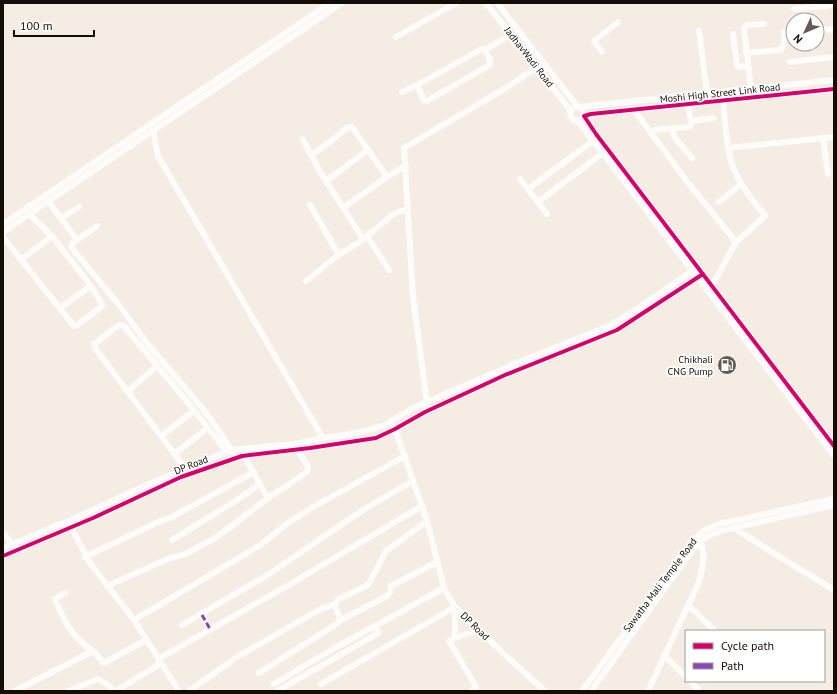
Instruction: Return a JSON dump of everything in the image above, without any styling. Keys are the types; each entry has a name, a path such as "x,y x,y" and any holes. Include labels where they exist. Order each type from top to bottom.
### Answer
{"street":[{"path":"3,232 154,130 330,3"},
{"path":"3,224 269,48 342,3"},
{"path":"396,37 456,3"},
{"name":"JadhavWadi Road","path":"486,3 571,112 572,118 577,120 695,269"},
{"name":"JadhavWadi Road","path":"497,3 578,107 583,110 584,116 596,134 695,269"},
{"path":"794,10 834,5"},
{"path":"602,52 594,42 618,22"},
{"path":"751,88 746,53 745,26 764,24"},
{"path":"699,31 710,93 713,102"},
{"path":"402,92 482,48 484,50 511,34"},
{"path":"733,34 737,65 739,67 748,66"},
{"path":"746,53 780,50 785,44"},
{"path":"417,85 424,100 427,101 490,66 490,60 484,50"},
{"path":"790,62 834,57"},
{"path":"425,412 427,403 413,297 404,148 509,86 536,67"},
{"name":"Moshi High Street Link Road","path":"578,107 834,80"},
{"name":"Moshi High Street Link Road","path":"584,116 834,89"},
{"path":"712,286 736,242 765,216 741,184 728,154 729,148 723,100"},
{"path":"654,130 689,127 691,121 688,104"},
{"path":"571,112 574,108 578,107"},
{"path":"634,110 689,184 736,242"},
{"path":"577,120 584,116"},
{"path":"691,121 714,118"},
{"path":"311,155 350,126 354,129 387,177"},
{"path":"672,129 676,138 692,158"},
{"path":"154,130 158,156 323,438"},
{"path":"729,148 834,137"},
{"path":"823,138 828,174"},
{"path":"303,140 326,182 343,208 389,270"},
{"path":"528,189 593,141"},
{"path":"326,182 368,150"},
{"path":"538,202 603,153"},
{"path":"343,208 406,165"},
{"path":"520,179 547,214"},
{"path":"719,202 741,184"},
{"path":"48,201 78,240"},
{"path":"61,218 79,206"},
{"path":"310,206 339,255"},
{"path":"306,281 395,213 408,209"},
{"path":"3,237 74,326 102,305 91,286 52,236 29,214"},
{"path":"97,226 73,243 72,246 75,252 119,305 146,342 208,415 230,451"},
{"path":"21,260 52,236"},
{"path":"392,420 413,408 519,362 609,326 643,305 695,269 834,456"},
{"path":"700,276 712,286 834,446"},
{"path":"395,429 425,412 550,356 612,332 700,276"},
{"path":"60,308 91,286"},
{"path":"187,471 95,348 94,344 121,325 158,366 208,428 236,458"},
{"path":"128,391 158,366"},
{"path":"161,436 194,411"},
{"name":"DP Road","path":"3,556 230,451 294,444 352,434 383,426 392,420 427,521 444,588 455,607 545,691"},
{"path":"175,453 208,428"},
{"name":"DP Road","path":"187,471 244,456 298,450 376,438 395,429"},
{"path":"107,586 170,558 186,554 216,536 268,498 279,492 308,470 308,467 298,450"},
{"path":"244,456 268,498"},
{"path":"134,620 259,546 288,523 312,507 405,456"},
{"path":"85,557 156,523 170,518 254,472"},
{"path":"182,625 202,615 266,576 366,508 413,481"},
{"path":"172,540 260,484"},
{"name":"Sawatha Mali Temple Road","path":"591,691 691,552 705,530 719,524 834,499"},
{"name":"Sawatha Mali Temple Road","path":"582,691 686,548 699,538 720,531 834,505"},
{"path":"68,691 98,679 115,691 210,629 287,586 422,506"},
{"path":"189,691 238,657 321,608 335,604 338,600 368,585 386,552 427,521"},
{"name":"DP Road","path":"3,548 60,524 70,524"},
{"path":"70,524 85,557 134,620 179,691"},
{"path":"734,528 767,550 834,590"},
{"path":"3,533 17,550"},
{"path":"648,691 698,584 702,570 704,553 699,538"},
{"path":"259,672 339,621 387,596 390,592 391,586 437,562"},
{"path":"274,684 333,649 444,588"},
{"path":"65,593 54,599 63,619 75,636 93,651 104,663 146,640"},
{"path":"335,604 340,618 339,621"},
{"path":"688,605 714,630"},
{"path":"321,684 455,607 455,638"},
{"path":"202,615 210,629"},
{"path":"277,691 377,634 378,631 375,626"},
{"path":"474,690 449,641 478,630"},
{"path":"14,691 93,651"},
{"path":"664,655 685,676"},
{"path":"691,682 699,691"}],"marked path":[{"path":"202,615 210,629"}],"cycle path":[{"path":"834,89 591,114 584,116 596,134 834,446"},
{"path":"3,556 93,518 181,477 242,456 376,438 425,412 505,375 617,330 703,274"}],"place":[{"name":"Chikhali CNG Pump","path":"727,365"}]}
